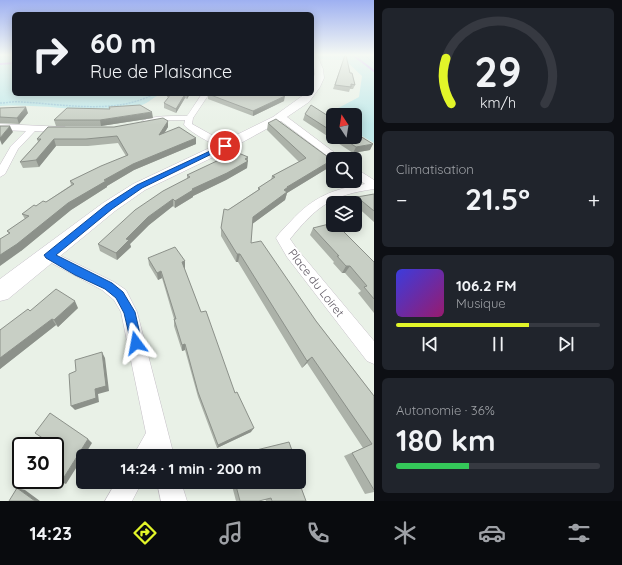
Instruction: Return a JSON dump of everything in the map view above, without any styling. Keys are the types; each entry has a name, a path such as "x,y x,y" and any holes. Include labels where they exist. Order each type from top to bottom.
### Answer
{"street":[{"path":"314,88 320,78"},
{"path":"205,96 189,118 188,125 225,146"},
{"path":"0,292 109,207 139,187 225,146 280,116 305,100 308,96"},
{"path":"280,116 329,152"},
{"path":"134,125 168,118 189,118"},
{"path":"0,127 76,131"},
{"path":"0,174 14,148 33,128"},
{"name":"Place du Loiret","path":"362,176 374,185"},
{"name":"Place du Loiret","path":"374,185 357,187 318,203 311,208 283,238 292,253 374,355"},
{"path":"49,255 108,286 120,295 129,312 159,446"},
{"path":"118,501 126,489"},
{"path":"171,489 174,501"}],"path":[{"path":"0,104 23,102 116,105 141,101 150,96"}],"shaded area":[{"path":"0,78 12,78 12,96 157,96 145,104 119,109 102,110 34,106 0,106"},
{"path":"362,78 374,78 374,143 362,136 362,108 338,108 359,97"}],"building":[{"path":"337,78 353,78 355,85 351,84 351,87 335,85"},
{"path":"169,96 184,96 176,109 164,103"},
{"path":"213,96 285,96 253,111"},
{"path":"140,105 152,112 100,120 54,120 67,108 110,109 109,107"},
{"path":"311,105 326,115 326,128 305,114"},
{"path":"26,107 17,118 0,117 0,108"},
{"path":"163,118 168,121 159,135 179,127 196,138 133,164 104,180 106,181 68,203 17,244 0,255 0,239 10,233 7,231 29,216 22,214 34,205 36,206 43,201 46,202 74,184 70,181 128,155 117,136 86,139 54,139 36,160 20,162 41,139 37,139 48,127 114,127"},
{"path":"276,119 326,156 326,164 287,187 284,190 287,192 253,217 251,243 261,241 316,321 374,396 374,490 352,453 372,444 312,357 307,361 240,254 237,254 221,228 224,209 228,210 260,189 258,188 275,177 272,176 306,158 268,123"},
{"path":"0,126 10,126 0,138"},
{"path":"362,137 373,144 356,147 352,144 362,144"},
{"path":"236,152 248,157 245,159 248,161 227,173 192,189 193,190 175,201 173,199 148,217 126,239 129,240 116,253 98,244 135,210 163,191 190,177 187,175"},
{"path":"374,194 374,211 362,201 362,196"},
{"path":"326,225 326,232 344,232 374,262 374,299 364,287 367,286 350,266 346,266 337,256 339,256 313,228"},
{"path":"175,247 185,261 182,262 201,312 206,311 235,393 237,392 254,428 218,445 198,392 185,344 182,345 174,319 176,319 161,271 157,273 148,258"},
{"path":"56,289 75,301 54,320 52,319 0,358 0,330 28,309 30,311"},
{"path":"102,352 106,386 95,389 96,398 71,406 69,374 76,371 75,360"},
{"path":"50,413 88,439 82,449 76,449 76,458 64,477 64,437 41,437 35,433"},
{"path":"289,442 292,449 260,449"},
{"path":"16,489 18,489 35,501 9,501"},
{"path":"237,489 302,489 306,501 272,501 271,498 259,501 240,501"}],"route":[{"path":"136,343 129,312 120,295 108,286 49,255 109,207 139,187 225,146"}]}
